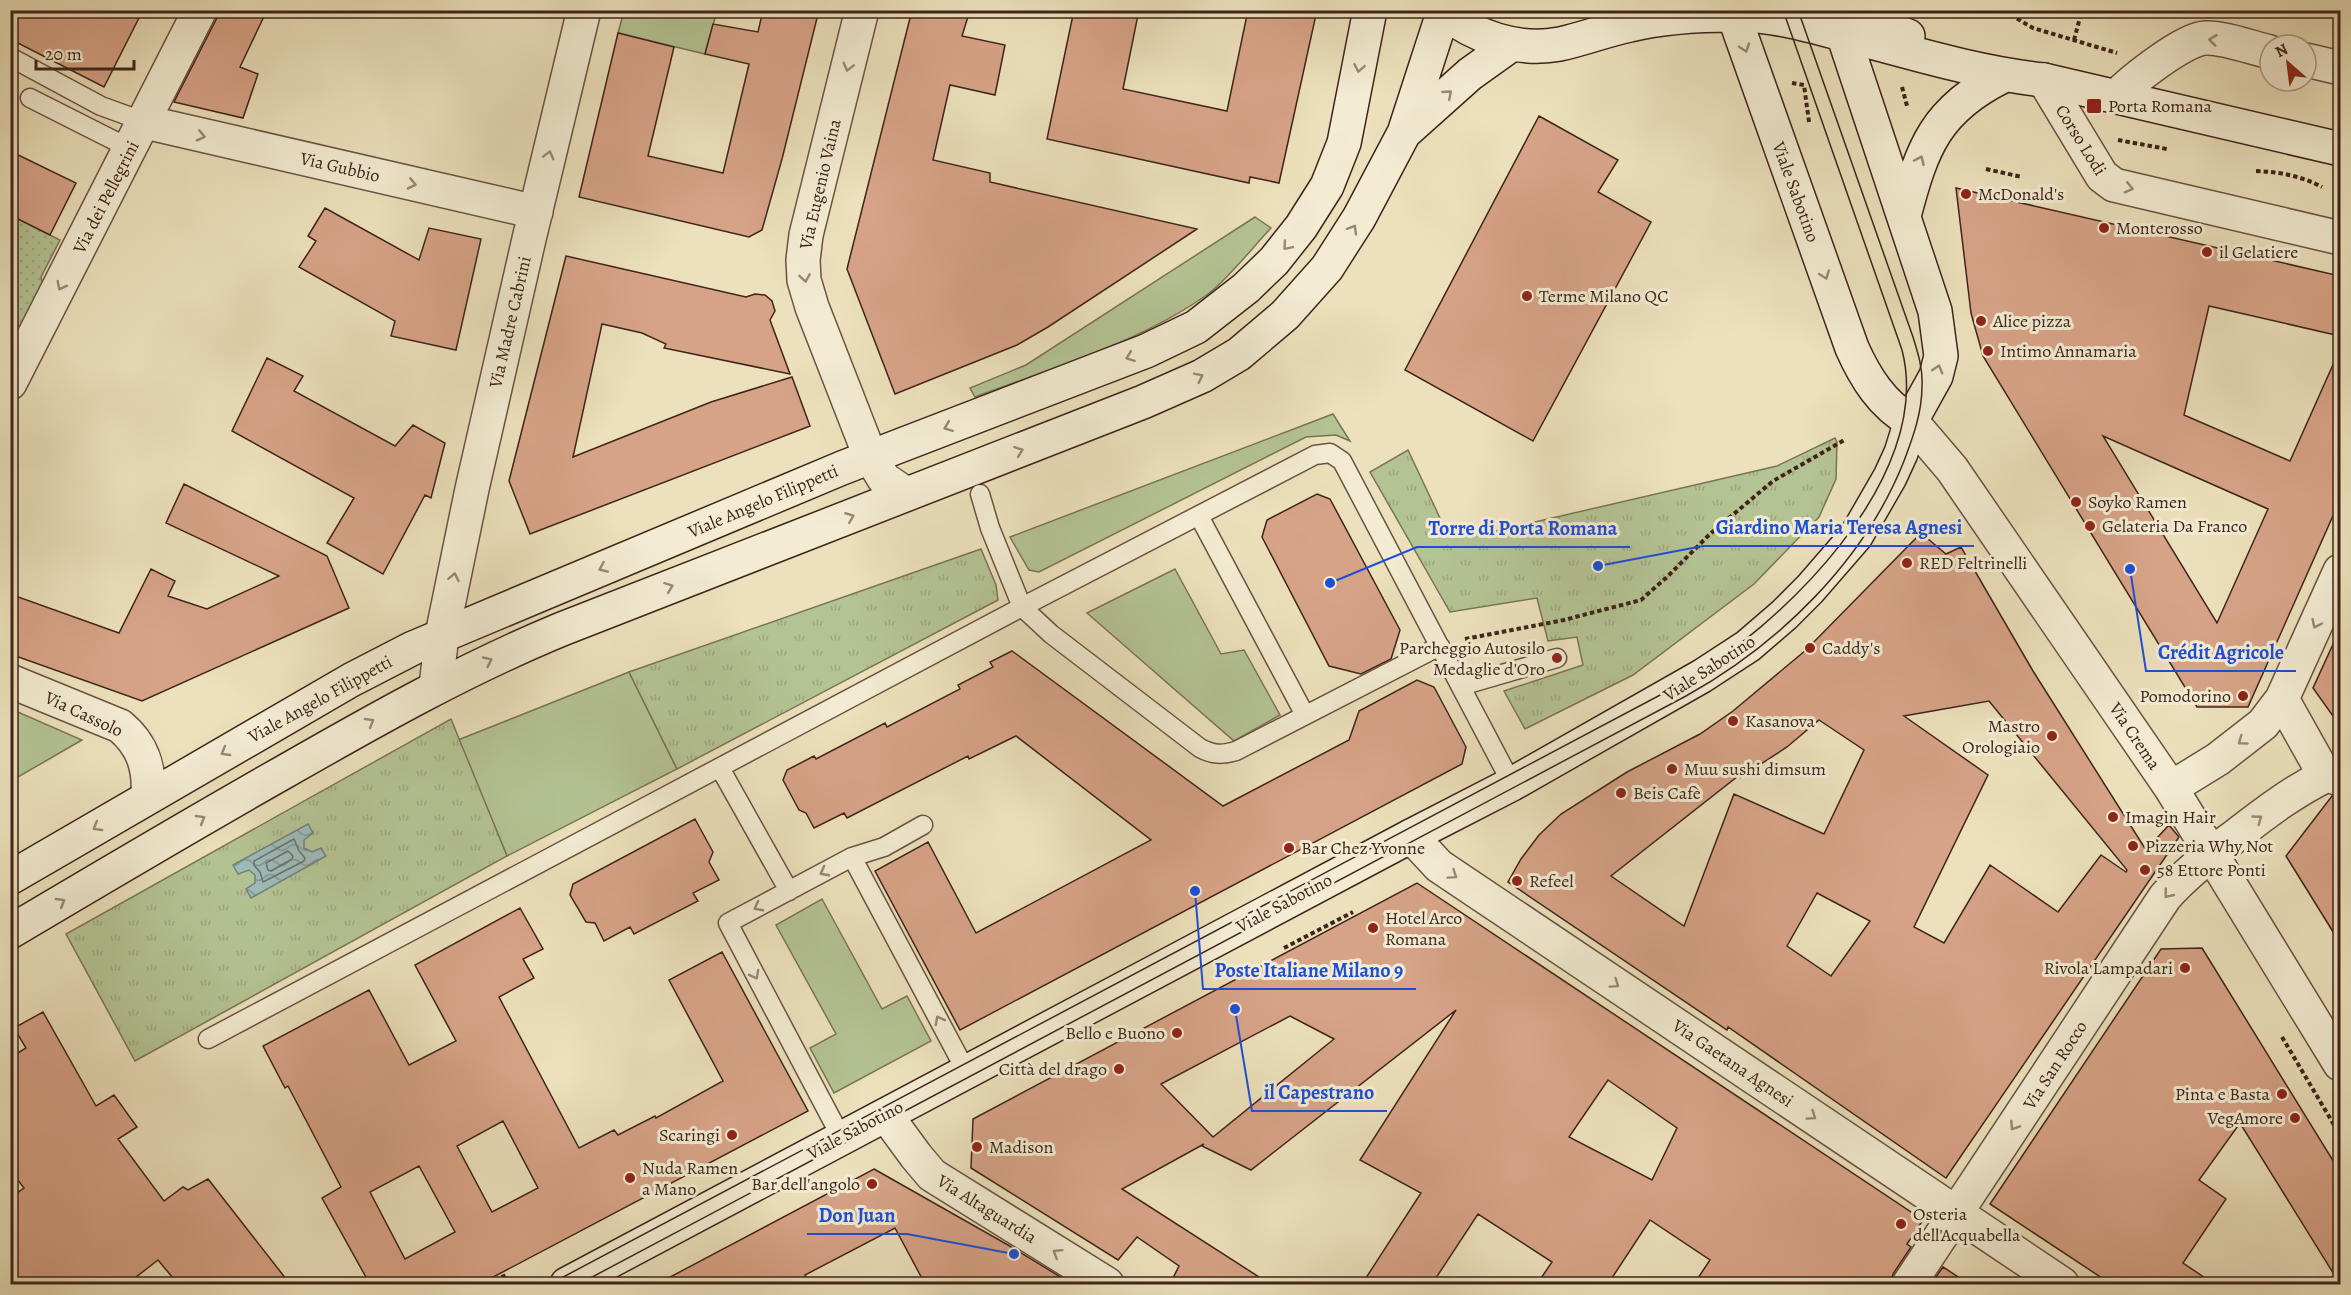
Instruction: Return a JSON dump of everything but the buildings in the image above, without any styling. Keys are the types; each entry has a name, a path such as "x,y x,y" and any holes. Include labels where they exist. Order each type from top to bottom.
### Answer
{"street":[{"name":"Via dei Pellegrini","path":"15,363 138,135 200,10"},
{"name":"Via Madre Cabrini","path":"436,686 442,635 472,489 584,10"},
{"name":"Via Eugenio Vaina","path":"862,10 806,235 803,260 804,280 812,307 870,456 884,479 906,495"},
{"name":"Viale Angelo Filippetti","path":"10,878 374,668 442,635 870,456 1163,344 1196,327 1246,288 1274,261 1301,227 1334,172 1345,137 1370,10"},
{"path":"10,932 150,849 436,686 562,629 1143,402 1202,376 1239,354 1285,315 1327,268 1359,218 1404,132 1443,11 1473,30 1512,44 1537,47 1581,25 1603,31 1658,20 1733,13 1786,20 1845,18 2008,66 2044,80"},
{"name":"Viale Sabotino","path":"1733,13 1852,348 1869,382 1892,407 1911,421"},
{"path":"1845,18 2003,76 2044,80"},
{"name":"Viale Sabotino","path":"567,1284 1512,784 1702,676 1748,646 1784,615 1856,536 1890,477 1911,421 1936,376 1941,356 1935,310 1862,92 1845,18"},
{"path":"2116,97 2176,50 2195,40 2216,39 2258,49"},
{"path":"1404,132 1470,74 1512,44"},
{"path":"2318,63 2340,68"},
{"path":"1904,216 1916,170 1940,125 1966,96 2003,76"},
{"name":"Corso Lodi","path":"2044,80 2340,149"},
{"name":"Corso Lodi","path":"2044,80 2102,176 2114,185 2340,238"},
{"name":"Via Gubbio","path":"138,135 536,212"},
{"name":"Via Crema","path":"1911,421 1952,469 2171,788 2340,1064"},
{"path":"2171,788 2249,737 2263,724 2282,699 2340,571"},
{"name":"Via Cassolo","path":"10,681 120,726 129,734 143,757 149,776 148,797"},
{"path":"2282,699 2319,765 2333,777"},
{"name":"Via San Rocco","path":"1909,1284 2165,897 2178,882 2211,854 2294,793 2333,777"},
{"name":"Via Gaetana Agnesi","path":"1411,836 1439,866 2062,1284"},
{"name":"Via Altaguardia","path":"886,1114 904,1141 932,1174 1107,1284"}],"lane":[{"path":"10,57 101,106 138,135"},
{"path":"30,98 138,135"},
{"path":"208,1039 1022,607 1315,455 1330,453 1342,461 1512,784"},
{"path":"980,494 990,528 1022,607 1060,641 1200,748 1212,754 1236,751 1440,646"},
{"path":"1199,516 1305,716"},
{"path":"1461,686 1557,658"},
{"path":"720,768 789,891"},
{"path":"842,1137 728,923 852,857 884,846 923,825"},
{"path":"852,857 966,1071"}],"path":[{"path":"2003,11 2081,13 2074,40"},
{"path":"2003,11 2033,28 2121,54"},
{"path":"1902,87 1907,106"},
{"path":"2111,139 2166,149"},
{"path":"1986,169 2022,177"},
{"path":"2256,171 2276,172 2304,178 2322,187"},
{"path":"1463,639 1564,620 1641,600 1710,534 1773,481 1846,439"},
{"path":"1284,948 1353,912"},
{"path":"2282,1037 2340,1134"},
{"path":"488,1284 508,1274"}],"green space":[{"path":"624,11 717,11 705,54 618,33"},
{"path":"10,215 60,240 41,277 44,291 28,324 11,327"},
{"path":"1255,217 1271,228 1215,288 1182,311 1095,353 975,397 970,388 1026,365"},
{"path":"1333,414 1350,441 1336,435 1306,437 1039,572 1029,570 1010,537"},
{"path":"1835,438 1837,442 1836,479 1819,517 1754,584 1633,675 1525,729 1504,691 1583,665 1577,637 1548,641 1537,598 1450,612 1370,472 1408,450 1447,533 1483,534 1777,466"},
{"path":"981,549 996,585 998,600 677,769 629,672"},
{"path":"1175,569 1221,654 1244,650 1280,715 1234,741 1087,613"},
{"path":"629,672 677,769 507,856 458,740"},
{"path":"11,709 82,740 11,781"},
{"path":"451,719 507,856 135,1061 66,934"},
{"path":"822,899 882,1009 907,996 931,1041 834,1093 810,1048 836,1034 776,925"}],"water":[{"path":"308,824 313,833 304,840 304,848 312,852 321,848 326,856 251,898 246,889 255,883 255,875 249,870 238,874 233,865"}],"tram line":[{"path":"550,1284 1679,685 1719,659 1761,627 1803,588 1841,544 1873,497 1895,448 1906,399 1902,350 1783,10"},
{"path":"579,1284 1686,696 1754,652 1815,597 1842,566 1866,533 1887,498 1914,434 1922,396 1922,380 1920,361 1913,337 1798,10"}],"place":[{"name":"Porta Romana","path":"2094,106"},
{"name":"McDonald's","path":"1966,194"},
{"name":"Monterosso","path":"2104,228"},
{"name":"il Gelatiere","path":"2207,252"},
{"name":"Terme Milano QC","path":"1527,296"},
{"name":"Alice pizza","path":"1981,321"},
{"name":"Intimo Annamaria","path":"1988,351"},
{"name":"Soyko Ramen","path":"2076,502"},
{"name":"Gelateria Da Franco","path":"2090,526"},
{"name":"RED Feltrinelli","path":"1907,563"},
{"name":"Giardino Maria Teresa Agnesi","path":"1598,566"},
{"name":"Crédit Agricole","path":"2130,569"},
{"name":"Torre di Porta Romana","path":"1330,583"},
{"name":"Caddy's","path":"1810,648"},
{"name":"Parcheggio Autosilo Medaglie d'Oro","path":"1557,658"},
{"name":"Pomodorino","path":"2243,696"},
{"name":"Kasanova","path":"1733,721"},
{"name":"Mastro Orologiaio","path":"2052,736"},
{"name":"Muu sushi dimsum","path":"1672,769"},
{"name":"Beis Cafè","path":"1621,793"},
{"name":"Imagin Hair","path":"2113,817"},
{"name":"Pizzeria Why Not","path":"2133,846"},
{"name":"Bar Chez Yvonne","path":"1289,848"},
{"name":"58 Ettore Ponti","path":"2145,870"},
{"name":"Refeel","path":"1517,881"},
{"name":"Poste Italiane Milano 9","path":"1195,891"},
{"name":"Hotel Arco Romana","path":"1373,928"},
{"name":"Rivola Lampadari","path":"2185,968"},
{"name":"il Capestrano","path":"1235,1009"},
{"name":"Bello e Buono","path":"1177,1033"},
{"name":"Città del drago","path":"1119,1069"},
{"name":"Pinta e Basta","path":"2282,1094"},
{"name":"VegAmore","path":"2295,1118"},
{"name":"Scaringi","path":"732,1135"},
{"name":"Madison","path":"977,1147"},
{"name":"Nuda Ramen a Mano","path":"630,1178"},
{"name":"Bar dell'angolo","path":"872,1184"},
{"name":"Osteria dell'Acquabella","path":"1901,1224"},
{"name":"Don Juan","path":"1014,1254"}]}
